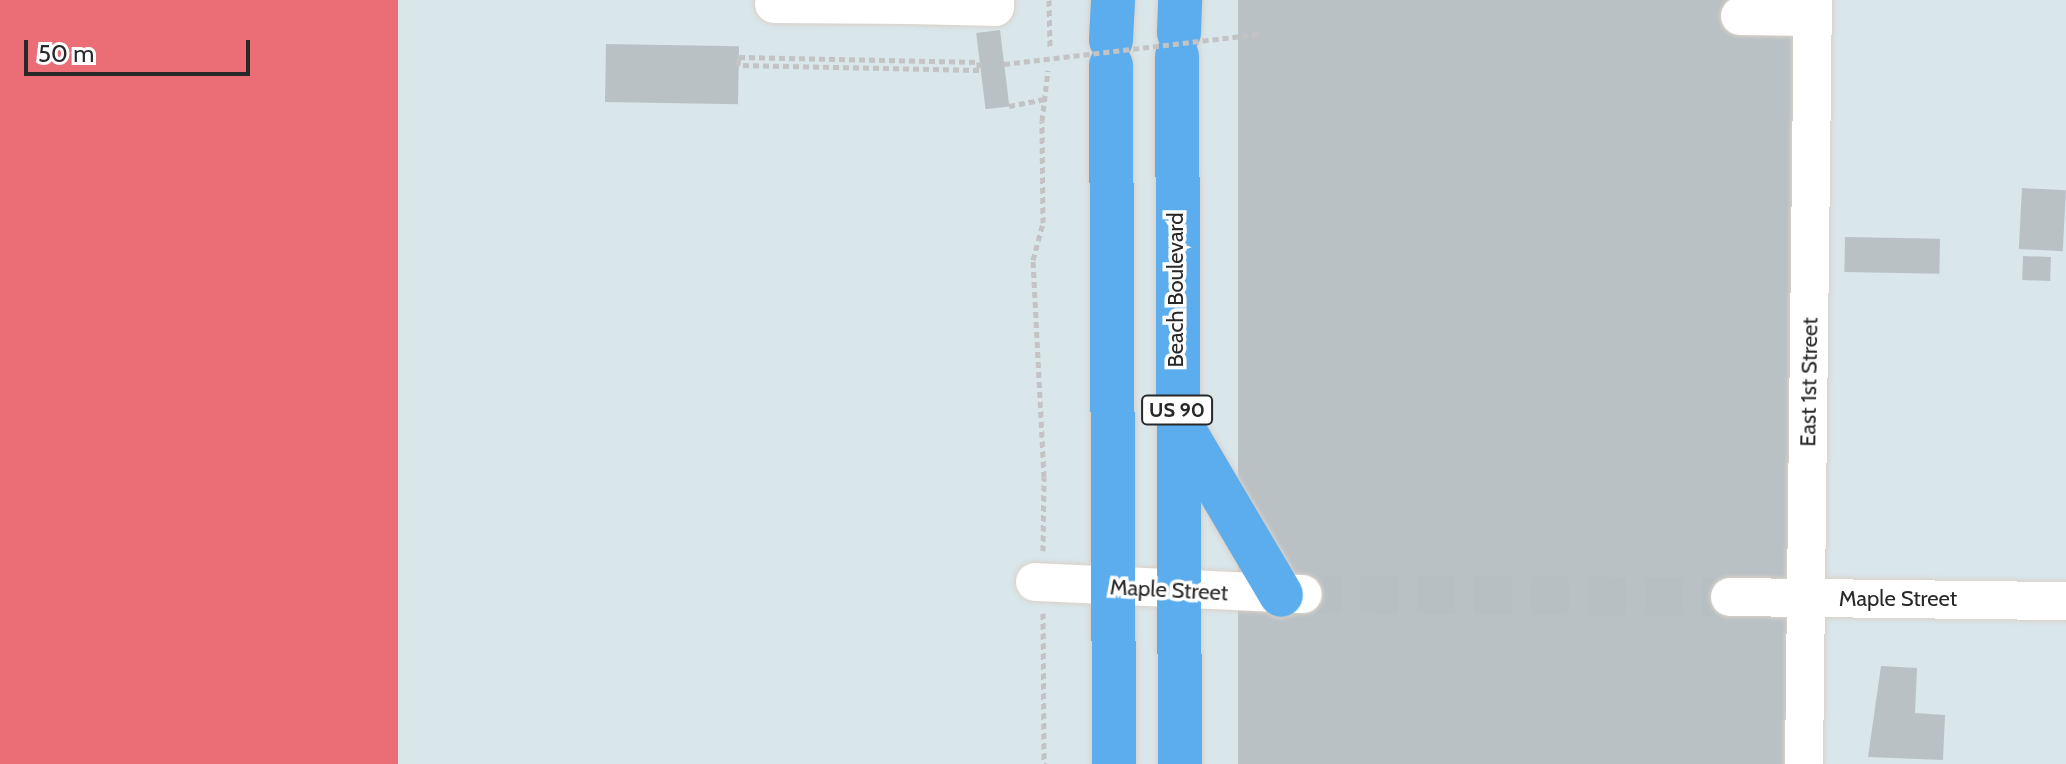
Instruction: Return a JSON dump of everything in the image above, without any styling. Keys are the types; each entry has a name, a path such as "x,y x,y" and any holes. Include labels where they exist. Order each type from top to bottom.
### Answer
{"main road":[{"name":"Beach Boulevard","path":"1178,30 1180,764"},
{"name":"US 90","path":"1112,35 1111,587 1114,764"},
{"path":"1177,418 1292,595"}],"street":[{"path":"774,4 911,3 995,7 995,0"},
{"path":"1740,16 1813,9"},
{"name":"East 1st Street","path":"1804,764 1813,9"},
{"name":"Maple Street","path":"1040,578 1179,592 1292,595"},
{"name":"Maple Street","path":"1730,597 2066,601"}],"path":[{"path":"1049,0 1050,47"},
{"path":"1004,64 1259,34"},
{"path":"739,57 755,57 979,62 979,70 919,69 738,65 739,57"},
{"path":"1044,764 1040,578 1044,477 1033,260 1043,223 1048,70"},
{"path":"1009,106 1045,99"}],"shaded area":[{"path":"0,0 398,0 398,764 0,764"}],"building":[{"path":"1238,0 1799,0 1799,764 1238,764"},
{"path":"1000,30 1009,106 986,109 976,33"},
{"path":"606,44 739,46 738,104 605,102"},
{"path":"2022,188 2066,190 2063,251 2019,249"},
{"path":"1845,237 1940,239 1939,274 1844,272"},
{"path":"2023,256 2051,257 2050,281 2022,280"},
{"path":"1881,666 1917,668 1915,713 1945,715 1943,760 1868,757"}],"tunnel":[{"path":"1303,594 1730,597"}]}
